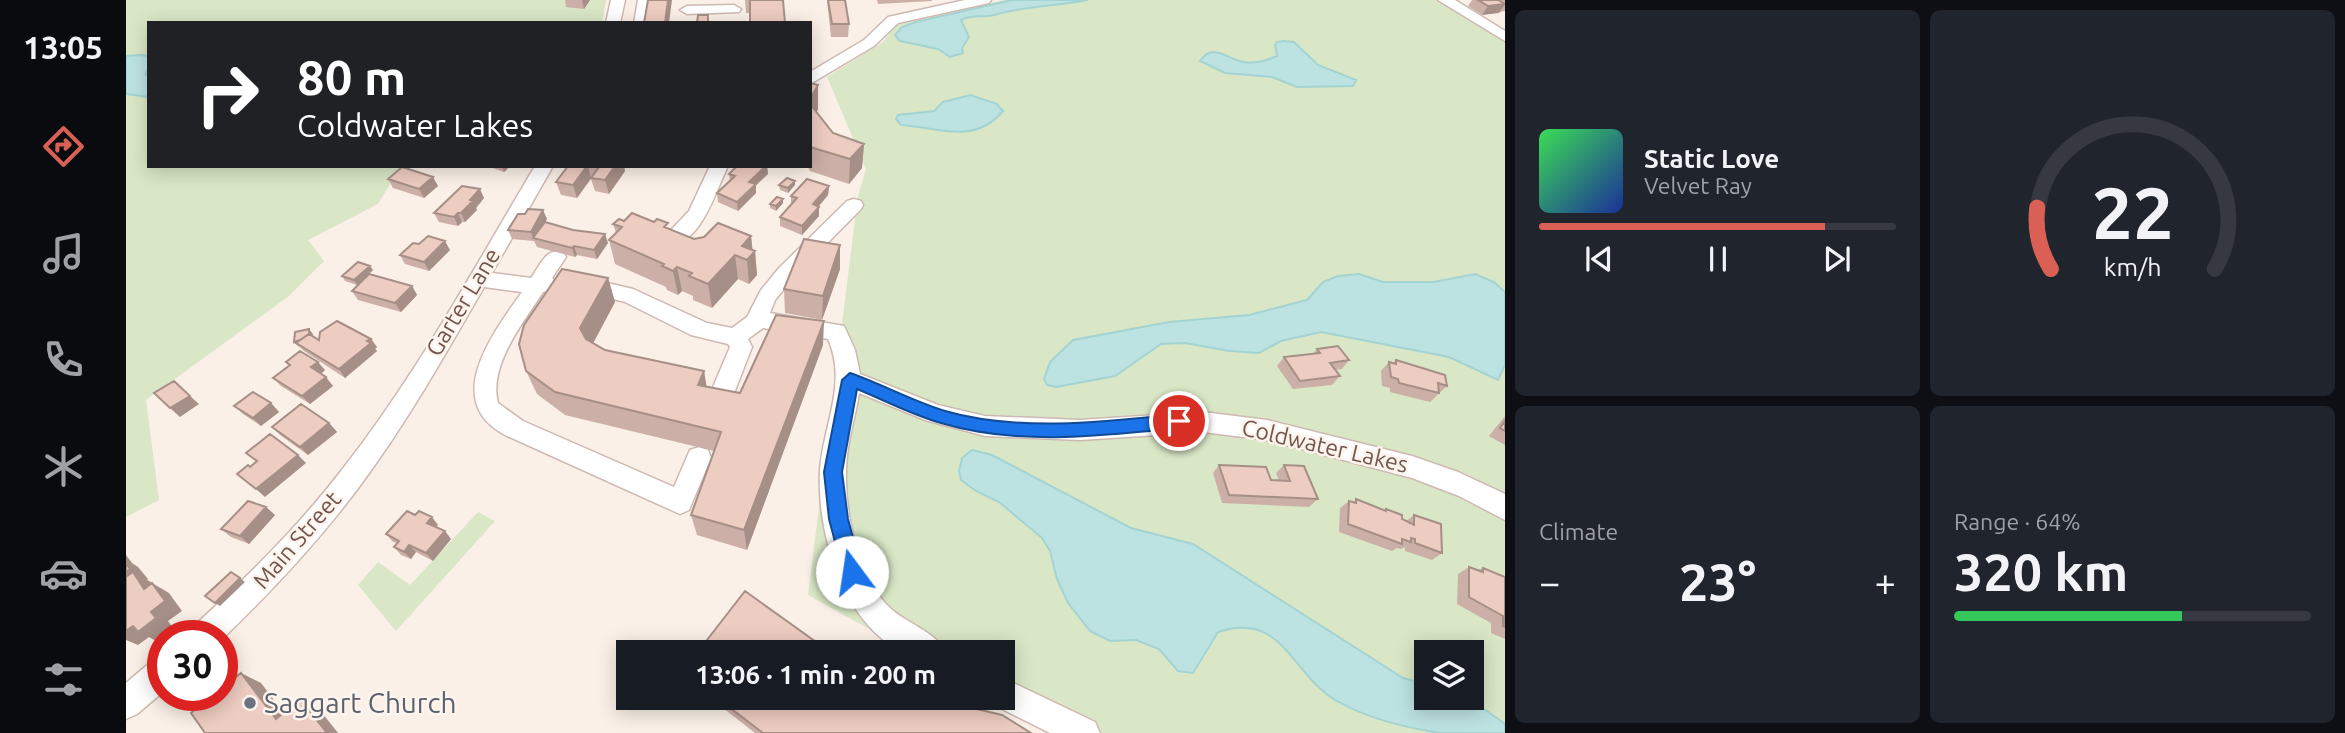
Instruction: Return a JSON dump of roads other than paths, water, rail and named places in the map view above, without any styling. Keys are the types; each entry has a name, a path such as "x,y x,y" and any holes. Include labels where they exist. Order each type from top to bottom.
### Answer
{"street":[{"path":"613,21 618,0"},
{"path":"641,21 646,0"},
{"path":"812,78 869,43 893,20 984,0"},
{"path":"1445,0 1505,37"},
{"path":"687,10 734,10"},
{"name":"Garter Lane","path":"380,436 478,279 543,168"},
{"path":"658,232 674,239 693,222 718,168"},
{"path":"478,279 537,286 566,281 616,290 652,304 712,335 735,337 750,329 759,319 767,296 799,259 855,205"},
{"path":"556,257 493,357 485,386 485,399 490,411 499,421 680,502 699,458"},
{"path":"759,319 836,332 846,353 850,380 833,472 838,519 852,572 875,614 912,640"},
{"path":"717,406 741,347 735,337"},
{"name":"Coldwater Lakes","path":"850,380 943,417 984,425 1059,430 1110,429 1179,421 1243,424 1283,431 1430,471 1469,487 1505,508"},
{"name":"Main Street","path":"221,620 315,521 380,436"},
{"path":"126,703 147,685"},
{"path":"1015,699 1084,733"}],"water":[{"path":"1012,0 1088,0 965,18 961,20 969,37 962,48 963,53 950,57 938,49 900,41 895,35 902,27 916,22"},
{"path":"1284,41 1294,42 1318,65 1356,80 1353,86 1297,87 1272,77 1225,73 1200,61 1210,52 1215,52 1238,61 1261,61 1277,56 1275,45"},
{"path":"126,56 147,56 147,97 126,94"},
{"path":"970,95 997,104 1003,111 992,122 980,128 955,132 901,125 896,119 898,115 934,111 943,102"},
{"path":"1359,274 1383,282 1434,282 1475,274 1494,282 1505,292 1505,365 1498,380 1449,357 1321,332 1281,341 1259,353 1185,343 1161,344 1115,376 1056,387 1047,385 1044,379 1050,362 1073,340 1169,322 1249,315 1307,300 1323,282 1338,276"},
{"path":"972,450 992,455 1131,528 1193,544 1403,678 1414,681 1414,710 1484,709 1505,724 1505,733 1440,733 1401,725 1361,712 1321,690 1285,649 1272,637 1258,630 1240,628 1218,632 1193,673 1178,671 1159,649 1136,640 1110,641 1090,631 1068,603 1057,579 1050,551 1042,538 999,502 961,480 959,471 962,458"}],"place":[{"name":"Saggart Church","path":"250,703"}]}
